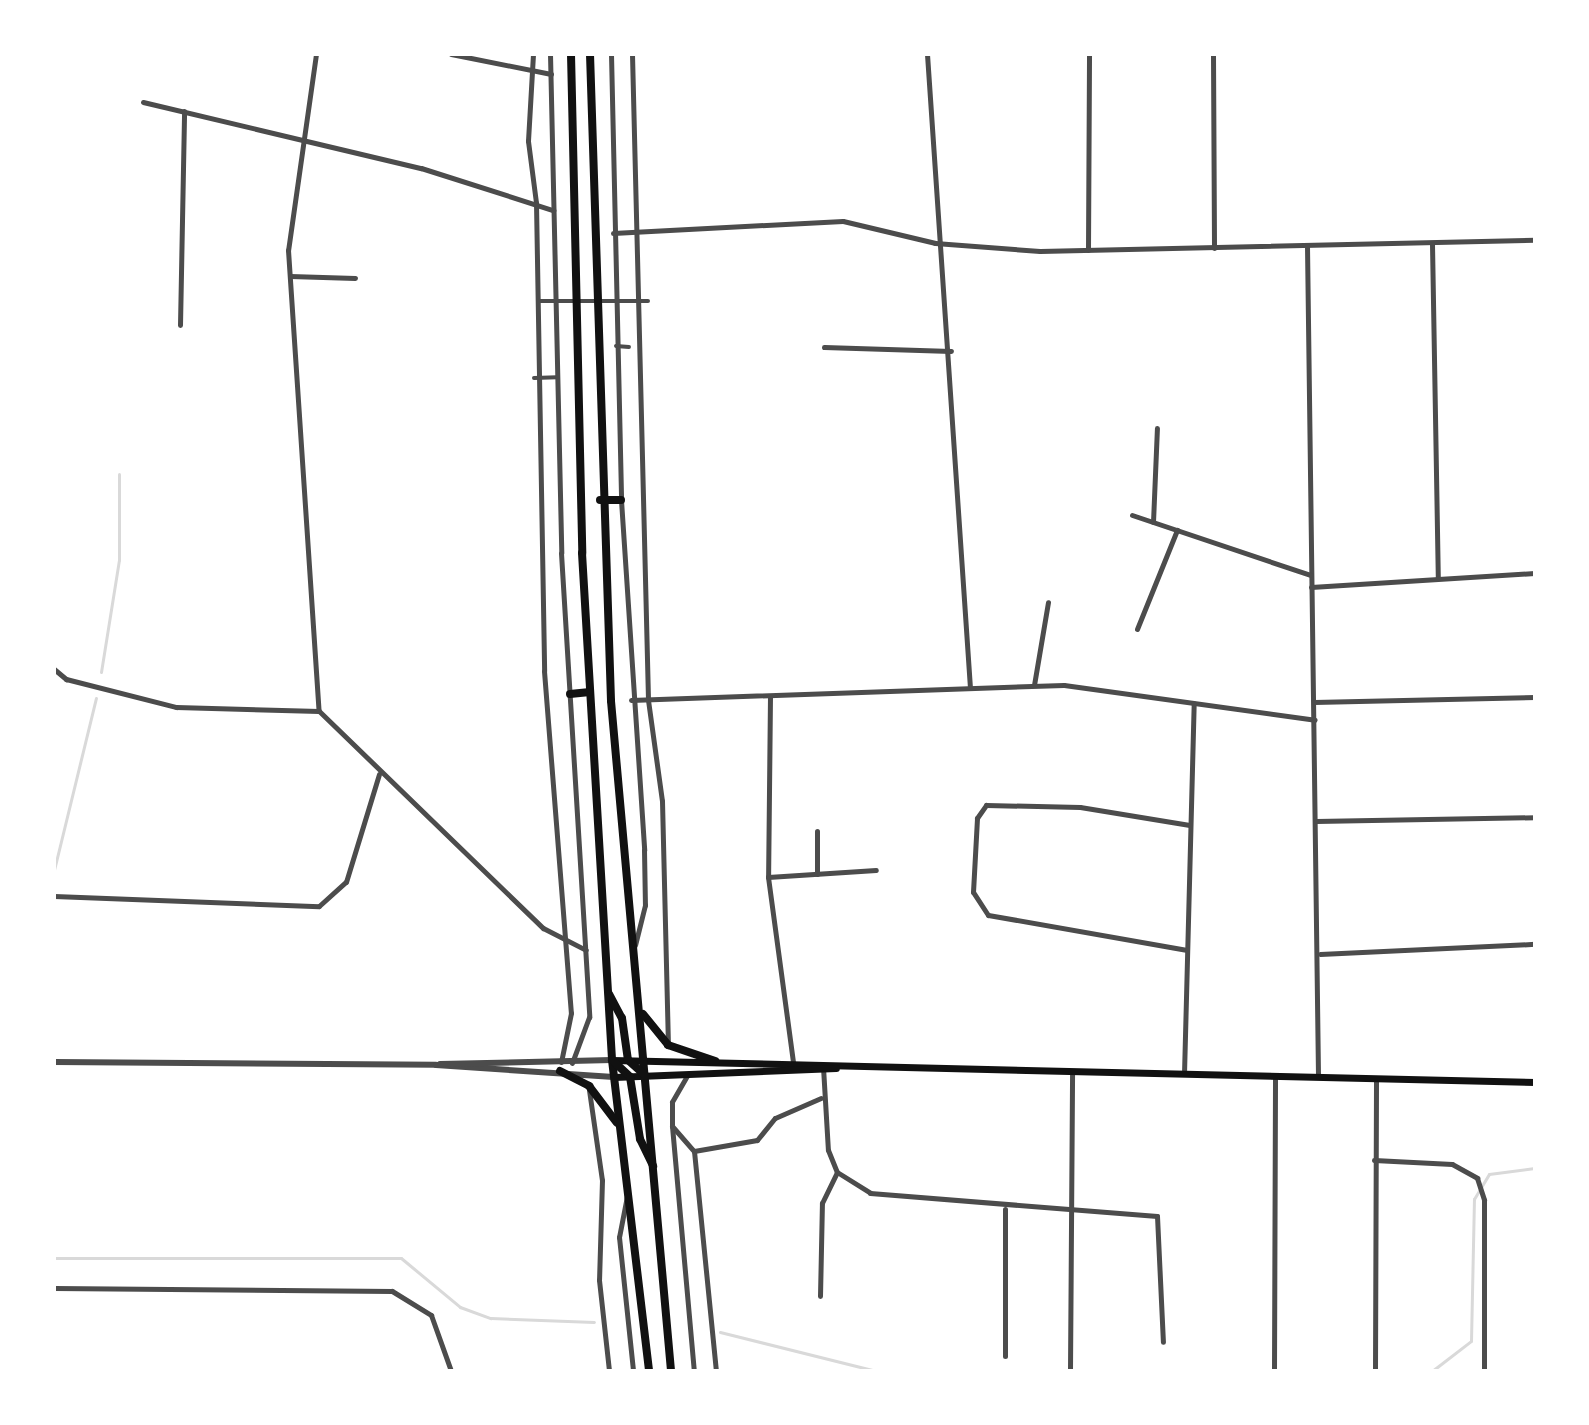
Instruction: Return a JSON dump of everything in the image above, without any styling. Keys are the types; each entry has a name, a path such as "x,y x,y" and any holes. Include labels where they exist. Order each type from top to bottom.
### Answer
{"highway":[{"path":"571,54 590,692 612,1060 649,1371"},
{"path":"590,54 600,500 671,1371"},
{"path":"600,500 621,500"},
{"path":"570,694 590,692"},
{"path":"609,994 622,1018 628,1060 646,1076"},
{"path":"640,1006 668,1045 715,1061"},
{"path":"612,1060 630,1077 640,1139 654,1167"},
{"path":"560,1067 589,1086 621,1130"}],"main road":[{"path":"612,1060 793,1063 823,1064 836,1068 1072,1074 1535,1082"},
{"path":"614,1077 689,1072 823,1074 836,1068"}],"street":[{"path":"316,54 307,139 290,220 290,276 319,711 379,774 561,940 586,950"},
{"path":"451,54 533,73 551,74"},
{"path":"533,54 528,141 536,203 534,378 561,940 571,1013 560,1067"},
{"path":"550,54 557,377 570,694 589,1017 572,1063"},
{"path":"611,54 621,500 631,700 644,850 645,905 635,945"},
{"path":"632,54 634,233 648,700 663,817 668,1045"},
{"path":"927,54 935,243 951,351 970,688"},
{"path":"1088,250 1089,54"},
{"path":"1213,54 1214,248"},
{"path":"143,102 307,139 553,210"},
{"path":"180,325 184,111"},
{"path":"613,233 843,221 935,243 1088,250 1535,240"},
{"path":"1432,244 1438,578"},
{"path":"1307,246 1310,575 1320,954 1318,1077"},
{"path":"290,276 355,278"},
{"path":"538,301 648,301"},
{"path":"616,346 629,347"},
{"path":"824,347 951,351"},
{"path":"534,378 557,377"},
{"path":"1153,522 1157,428"},
{"path":"1132,515 1310,575"},
{"path":"1137,629 1177,530"},
{"path":"1311,587 1535,573"},
{"path":"1034,685 1048,602"},
{"path":"54,669 66,679 176,707 319,711"},
{"path":"631,700 1034,685 1315,720"},
{"path":"770,696 768,877 793,1063"},
{"path":"1314,702 1535,697"},
{"path":"1184,1075 1194,703"},
{"path":"54,896 319,906 346,882 379,774"},
{"path":"1187,950 988,915 973,892 977,818 986,805 1080,807 1190,825"},
{"path":"1316,821 1535,817"},
{"path":"817,831 817,874"},
{"path":"768,877 876,870"},
{"path":"1320,954 1535,944"},
{"path":"54,1062 560,1067 612,1060"},
{"path":"436,1065 543,1061 614,1077"},
{"path":"820,1296 822,1203 837,1172 821,1098 823,1064"},
{"path":"689,1072 672,1102 672,1126 694,1371"},
{"path":"1070,1371 1072,1074"},
{"path":"1274,1371 1275,1077"},
{"path":"1375,1371 1376,1079"},
{"path":"589,1086 602,1180 599,1280 609,1371"},
{"path":"694,1151 757,1140 775,1118 821,1098"},
{"path":"672,1126 694,1151 716,1371"},
{"path":"1374,1160 1452,1164 1477,1178 1484,1191 1484,1371"},
{"path":"837,1172 870,1193 1005,1209 1157,1216 1163,1342"},
{"path":"628,1192 619,1237 633,1371"},
{"path":"1005,1209 1005,1356"},
{"path":"54,1288 392,1291 431,1315 451,1371"}],"waterway":[{"path":"101,672 119,560 119,474"},
{"path":"54,870 96,698"},
{"path":"1432,1371 1471,1341 1474,1199 1489,1174 1535,1168"},
{"path":"54,1258 401,1258 460,1307 491,1318 594,1322"},
{"path":"720,1332 877,1371"}]}
